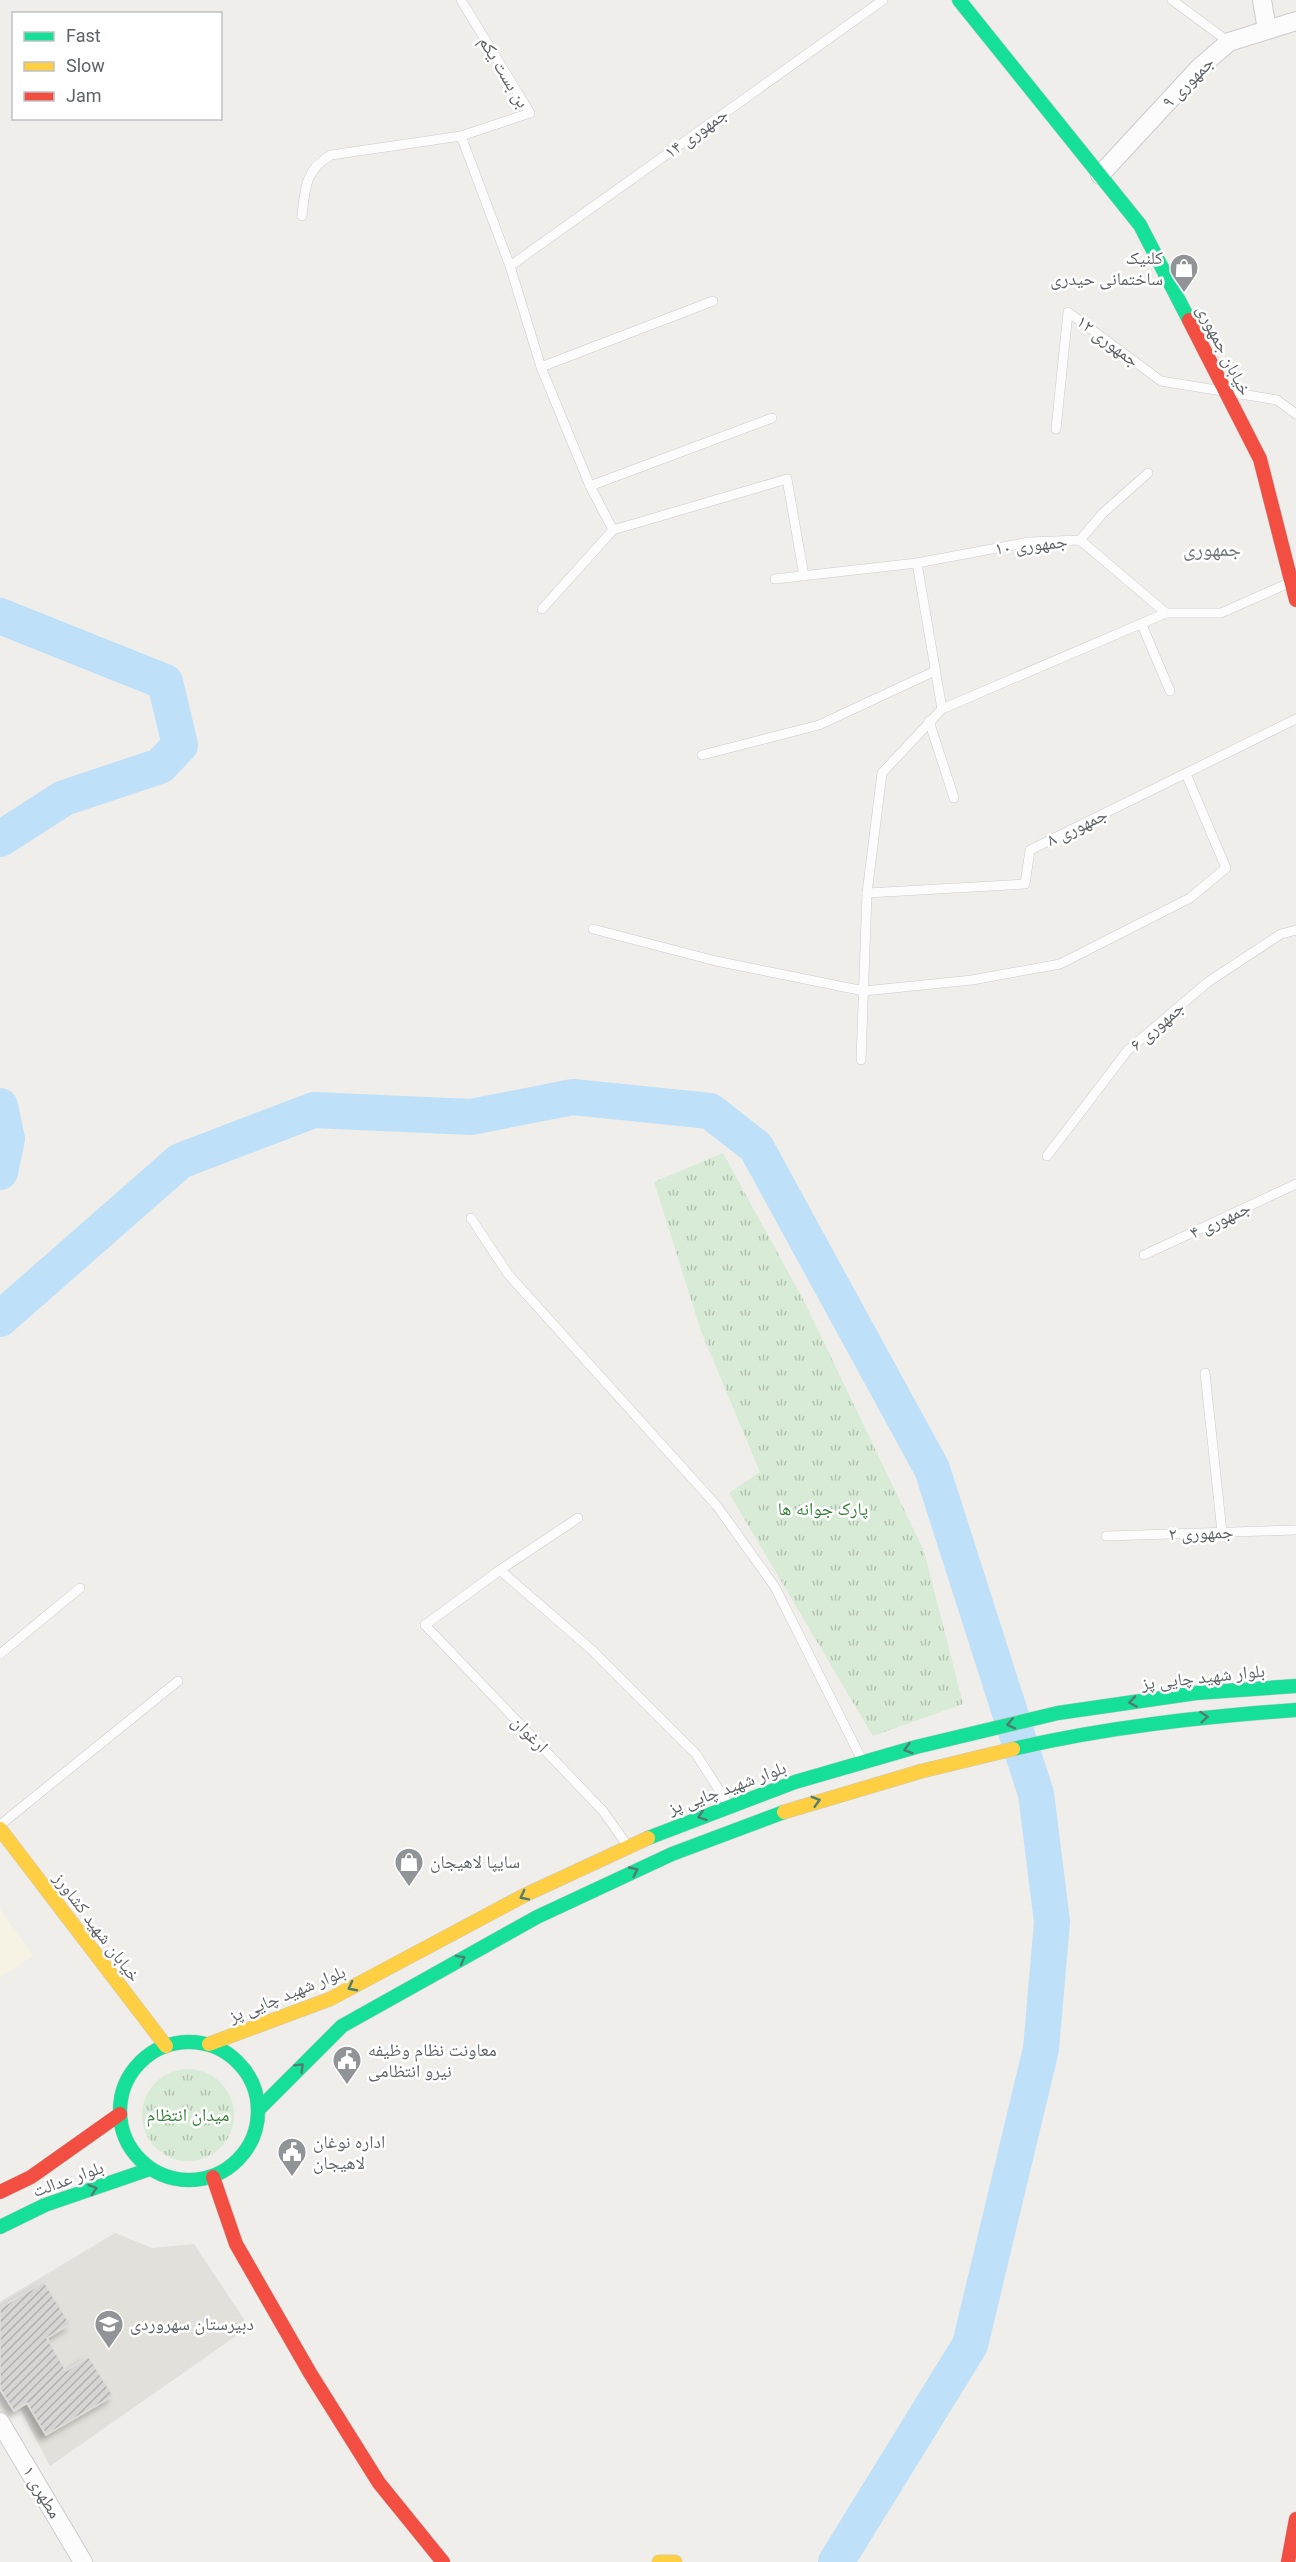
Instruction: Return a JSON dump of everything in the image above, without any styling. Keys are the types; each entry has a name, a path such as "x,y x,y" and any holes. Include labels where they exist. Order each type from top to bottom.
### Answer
{"main road":[{"name":"خیابان جمهوری","path":"959,0 1140,225 1260,459 1296,600"},
{"name":"بلوار شهید چایی پز","path":"209,2044 330,1999 525,1895 663,1831 795,1782 863,1762 1058,1713 1196,1693 1296,1686"},
{"path":"259,2109 342,2026 537,1917 672,1854 802,1805 922,1771 1063,1737 1199,1717 1296,1710"},
{"name":"خیابان شهید کشاورز","path":"0,1827 166,2046"},
{"path":"187,2042 209,2044 228,2054 244,2068 255,2087 259,2109 256,2130 247,2150 232,2166 213,2177 191,2181 170,2178 150,2169 134,2154 124,2135 120,2114 122,2092 131,2072 146,2056 166,2046 187,2042"},
{"name":"بلوار عدالت","path":"0,2192 31,2177 120,2114"},
{"name":"بلوار عدالت","path":"0,2227 45,2205 150,2169"},
{"path":"213,2177 236,2244 310,2373 380,2483 443,2562"},
{"path":"1288,2561 1296,2519"},
{"path":"659,2562 675,2562"}],"street":[{"path":"1262,0 1267,30"},
{"name":"جمهوری ۹","path":"1100,174 1199,68 1229,42 1296,21"},
{"name":"مطهری ۱","path":"0,2422 83,2562"}],"lane":[{"name":"بن بست یکم","path":"461,0 530,113 461,136"},
{"name":"جمهوری ۱۴","path":"510,266 883,0"},
{"path":"1173,0 1229,42"},
{"path":"302,216 307,180 317,163 331,155 461,136 510,266 541,366 590,486 613,530"},
{"path":"541,366 713,301"},
{"name":"جمهوری ۱۲","path":"1056,429 1068,312 1161,381 1225,392"},
{"path":"1225,392 1277,400 1296,414"},
{"path":"590,486 772,418"},
{"path":"1080,540 1102,513 1148,473"},
{"path":"542,609 613,530 787,479 804,576"},
{"name":"جمهوری ۱۰","path":"775,579 917,562 1029,542 1080,540 1166,613"},
{"path":"917,562 942,709"},
{"path":"861,1060 867,893 882,773 942,709 1166,613 1221,613 1292,582"},
{"path":"1142,625 1170,691"},
{"path":"702,755 819,725 935,671"},
{"name":"جمهوری ۸","path":"867,893 1025,884 1030,850 1296,719"},
{"path":"929,721 954,798"},
{"path":"594,929 716,960 864,991 972,981 1060,964 1190,898 1226,868 1186,774"},
{"name":"جمهوری ۶","path":"1047,1156 1128,1050 1208,982 1281,934 1296,930"},
{"name":"جمهوری ۴","path":"1144,1256 1296,1184"},
{"path":"471,1218 508,1274 717,1506 775,1587 863,1762"},
{"path":"1205,1373 1222,1532"},
{"path":"578,1518 500,1570 593,1652 696,1754 729,1806"},
{"name":"جمهوری ۲","path":"1106,1536 1296,1530"},
{"name":"ارغوان","path":"500,1570 425,1625 603,1811 629,1847"},
{"path":"0,1654 80,1588"},
{"path":"0,1827 178,1681"}],"shaded area":[{"path":"0,1909 33,1956 0,1977"},
{"name":"دبیرستان سهروردی","path":"115,2233 152,2248 194,2244 249,2327 50,2466 0,2370 0,2302"}],"green space":[{"name":"پارک جوانه ها","path":"723,1153 805,1303 924,1551 963,1704 873,1736 729,1493 760,1472 701,1331 654,1182"},
{"name":"میدان انتظام","path":"188,2069 206,2072 221,2082 231,2097 234,2115 231,2133 221,2148 206,2158 188,2161 170,2158 155,2148 145,2133 142,2115 145,2097 155,2082 170,2072"}],"building":[{"path":"44,2282 70,2324 47,2338 66,2371 89,2357 113,2396 46,2435 27,2403 14,2411 0,2389 0,2308"}],"waterway":[{"path":"0,616 165,682 180,745 160,766 64,798 0,839"},
{"path":"0,1319 180,1161 314,1110 471,1117 573,1097 710,1111 756,1147 932,1469 1036,1794 1052,1922 1041,2049 970,2345 836,2562"},
{"path":"0,1106 7,1139 0,1172"}],"traffic: fast":[{"path":"959,0 1140,225 1189,320"},
{"path":"648,1838 795,1782 916,1747 1058,1713 1196,1693 1296,1686"},
{"path":"1013,1749 1154,1724 1296,1710"},
{"path":"259,2109 342,2026 537,1917 672,1854 784,1812"},
{"path":"189,2042 215,2047 238,2062 253,2085 258,2111 253,2137 238,2160 215,2175 189,2180 163,2175 140,2160 125,2137 120,2111 125,2085 140,2062 163,2047 189,2042"},
{"path":"0,2227 45,2205 150,2169"}],"traffic: slow":[{"path":"784,1812 922,1771 1013,1749"},
{"path":"0,1829 166,2046"},
{"path":"209,2044 330,1999 525,1895 648,1838"},
{"path":"659,2562 675,2562"}],"traffic: jam":[{"path":"1189,320 1260,459 1296,600"},
{"path":"0,2192 31,2177 120,2114"},
{"path":"213,2177 236,2244 310,2373 379,2483 443,2562"},
{"path":"1288,2562 1296,2519"}],"place":[{"name":"کلنیک ساختمانی حیدری","path":"1184,294"},
{"name":"سایپا لاهیجان","path":"409,1888"},
{"name":"معاونت نظام وظیفه نیرو انتظامی","path":"347,2086"},
{"name":"اداره نوغان لاهیجان","path":"292,2178"},
{"name":"دبیرستان سهروردی","path":"109,2350"}],"district":[{"name":"جمهوری","path":"1212,549"}]}
